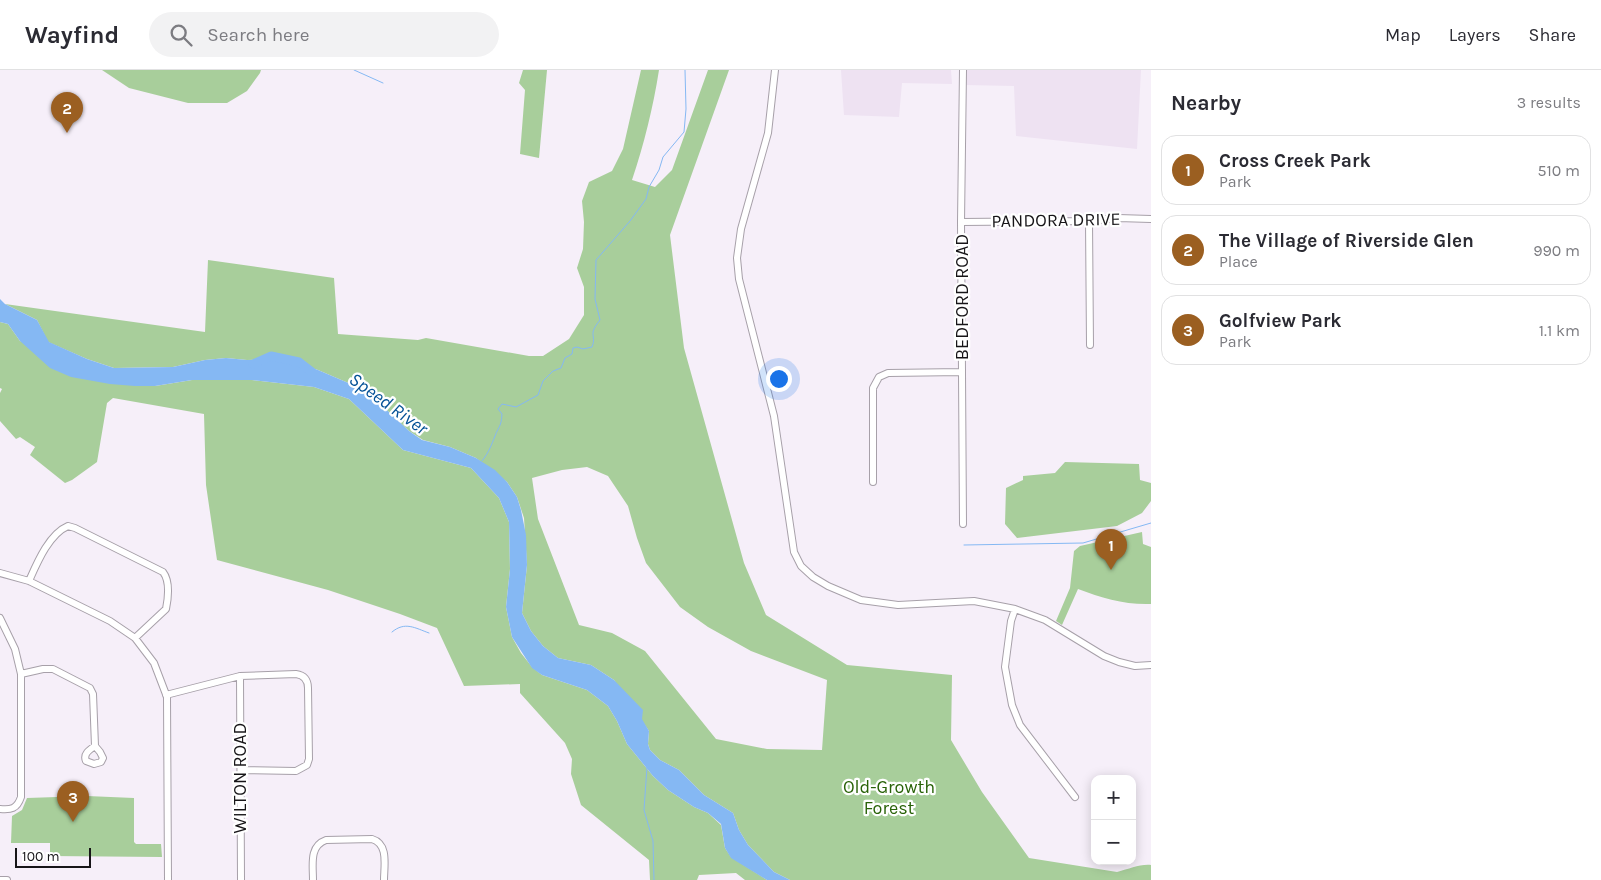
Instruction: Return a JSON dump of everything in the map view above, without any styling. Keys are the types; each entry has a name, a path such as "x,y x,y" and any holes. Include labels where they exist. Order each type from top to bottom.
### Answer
{"street":[{"path":"775,70 768,133 741,229 736,258 738,279 774,416 794,552 802,566 813,577 828,586 861,600 898,605 974,602 1015,609 1045,620 1104,656 1135,666 1151,665"},
{"name":"BEDFORD ROAD","path":"963,70 961,222 963,524"},
{"name":"PANDORA DRIVE","path":"961,222 1089,221 1118,218 1151,219"},
{"path":"1089,221 1090,345"},
{"path":"873,482 873,388 876,380 888,374 962,372"},
{"path":"29,581 44,549 68,526 163,572 166,576 167,586 166,609 135,638"},
{"path":"0,573 29,581 110,621 135,638 154,664 166,695 168,880"},
{"path":"1015,609 1011,622 1006,667 1012,705 1020,725 1075,797"},
{"path":"0,618 3,630 15,649 21,674 21,797 19,804 12,809 0,810"},
{"path":"21,674 43,669 54,669 90,688 93,694 94,746"},
{"path":"166,695 240,676 300,674 306,680 309,698 308,759 305,768 296,771 241,770"},
{"name":"WILTON ROAD","path":"240,676 241,880"},
{"path":"313,880 313,852 319,842 327,840 372,839 378,842 384,849 384,880"},
{"path":"0,880 7,880"}],"shaded area":[{"path":"841,70 951,70 952,84 902,83 899,117 844,115"},
{"path":"966,70 1141,70 1137,149 1016,136 1014,86 965,85"}],"green space":[{"path":"102,70 261,70 247,91 227,103 188,103 129,88"},
{"path":"523,70 547,70 539,158 520,154 525,90 519,83"},
{"name":"Old-Growth Forest","path":"641,70 659,70 648,126 632,180 655,187 672,170 708,70 729,70 670,235 684,348 744,563 766,615 847,665 952,675 951,740 982,792 1029,858 1117,872 1138,866 1151,865 1151,880 790,880 774,872 748,845 739,830 733,813 704,795 679,770 660,760 650,750 648,744 649,731 614,680 591,665 558,658 543,646 531,631 522,613 527,565 524,518 517,497 507,482 476,458 450,447 423,440 409,431 374,398 360,388 318,370 282,359 247,360 226,358 205,360 173,367 114,368 87,359 48,342 37,320 5,304 205,332 208,260 334,278 338,334 418,340 426,338 529,356 543,356 569,339 584,315 584,287 577,268 583,249 584,222 582,201 589,182 612,171 623,149","holes":["587,467 608,476 628,506 646,563 680,607 708,627 751,651 827,680 822,750 767,749 716,739 645,651 612,633 579,625 538,519 532,478 562,470"]},
{"path":"0,322 8,324 20,341 155,386 192,380 252,380 314,387 349,399 403,450 471,468 499,498 509,522 510,569 506,607 512,637 521,653 532,667 542,675 587,690 608,706 627,744 653,776 668,790 694,807 708,813 721,825 725,848 731,857 767,880 745,880 736,873 699,875 697,880 650,880 649,860 581,805 571,774 572,759 565,743 520,693 520,684 464,686 437,628 328,590 217,560 206,485 204,414 113,398 107,403 97,462 65,483 30,455 35,447 20,437 16,439 0,421 0,393 2,389 0,388"},
{"path":"1065,462 1139,464 1140,480 1151,483 1151,501 1142,513 1117,526 1017,538 1005,524 1006,488 1023,480 1023,476 1055,473"},
{"path":"1142,532 1143,544 1151,547 1151,604 1114,600 1078,589 1062,625 1056,621 1070,588 1074,551 1080,546"},
{"path":"87,796 134,798 134,842 136,844 161,844 162,857 50,856 50,843 11,843 12,816 22,810 27,798"}],"water":[{"path":"0,299 5,304 37,320 49,342 87,359 114,368 173,367 205,360 226,358 247,360 283,359 318,370 360,388 422,440 450,447 476,458 495,470 507,482 517,497 521,510 526,535 527,565 522,613 531,631 543,646 558,658 591,665 614,680 643,710 642,719 649,731 648,744 650,750 660,760 679,770 704,795 733,813 739,830 748,845 774,872 790,880 767,880 731,858 725,848 721,824 708,813 694,807 668,790 653,776 627,744 608,706 587,690 542,675 532,668 512,637 506,607 510,569 509,522 499,498 471,468 403,450 349,399 314,387 252,380 192,380 155,386 135,386 110,384 71,377 50,368 20,341 8,324 0,322"}],"waterway":[{"path":"354,70 383,83"},
{"path":"482,461 490,449 500,424 502,414 498,409 502,404 516,407 538,395 543,381 553,371 561,368 565,358 572,354 573,348 583,349 592,347 594,340 593,332 600,320 595,299 596,260 630,221 646,199 649,187 659,170 663,157 684,132 686,109 685,70"},
{"name":"Speed River","path":"253,364 271,356 299,362 312,372"},
{"path":"964,545 1083,543 1151,523"},
{"path":"392,632 406,626 429,633"},
{"path":"647,767 644,810 653,841 654,880"}],"place":[{"name":"The Village of Riverside Glen","path":"67,133"},
{"name":"Cross Creek Park","path":"1111,570"},
{"name":"Golfview Park","path":"73,822"}]}
